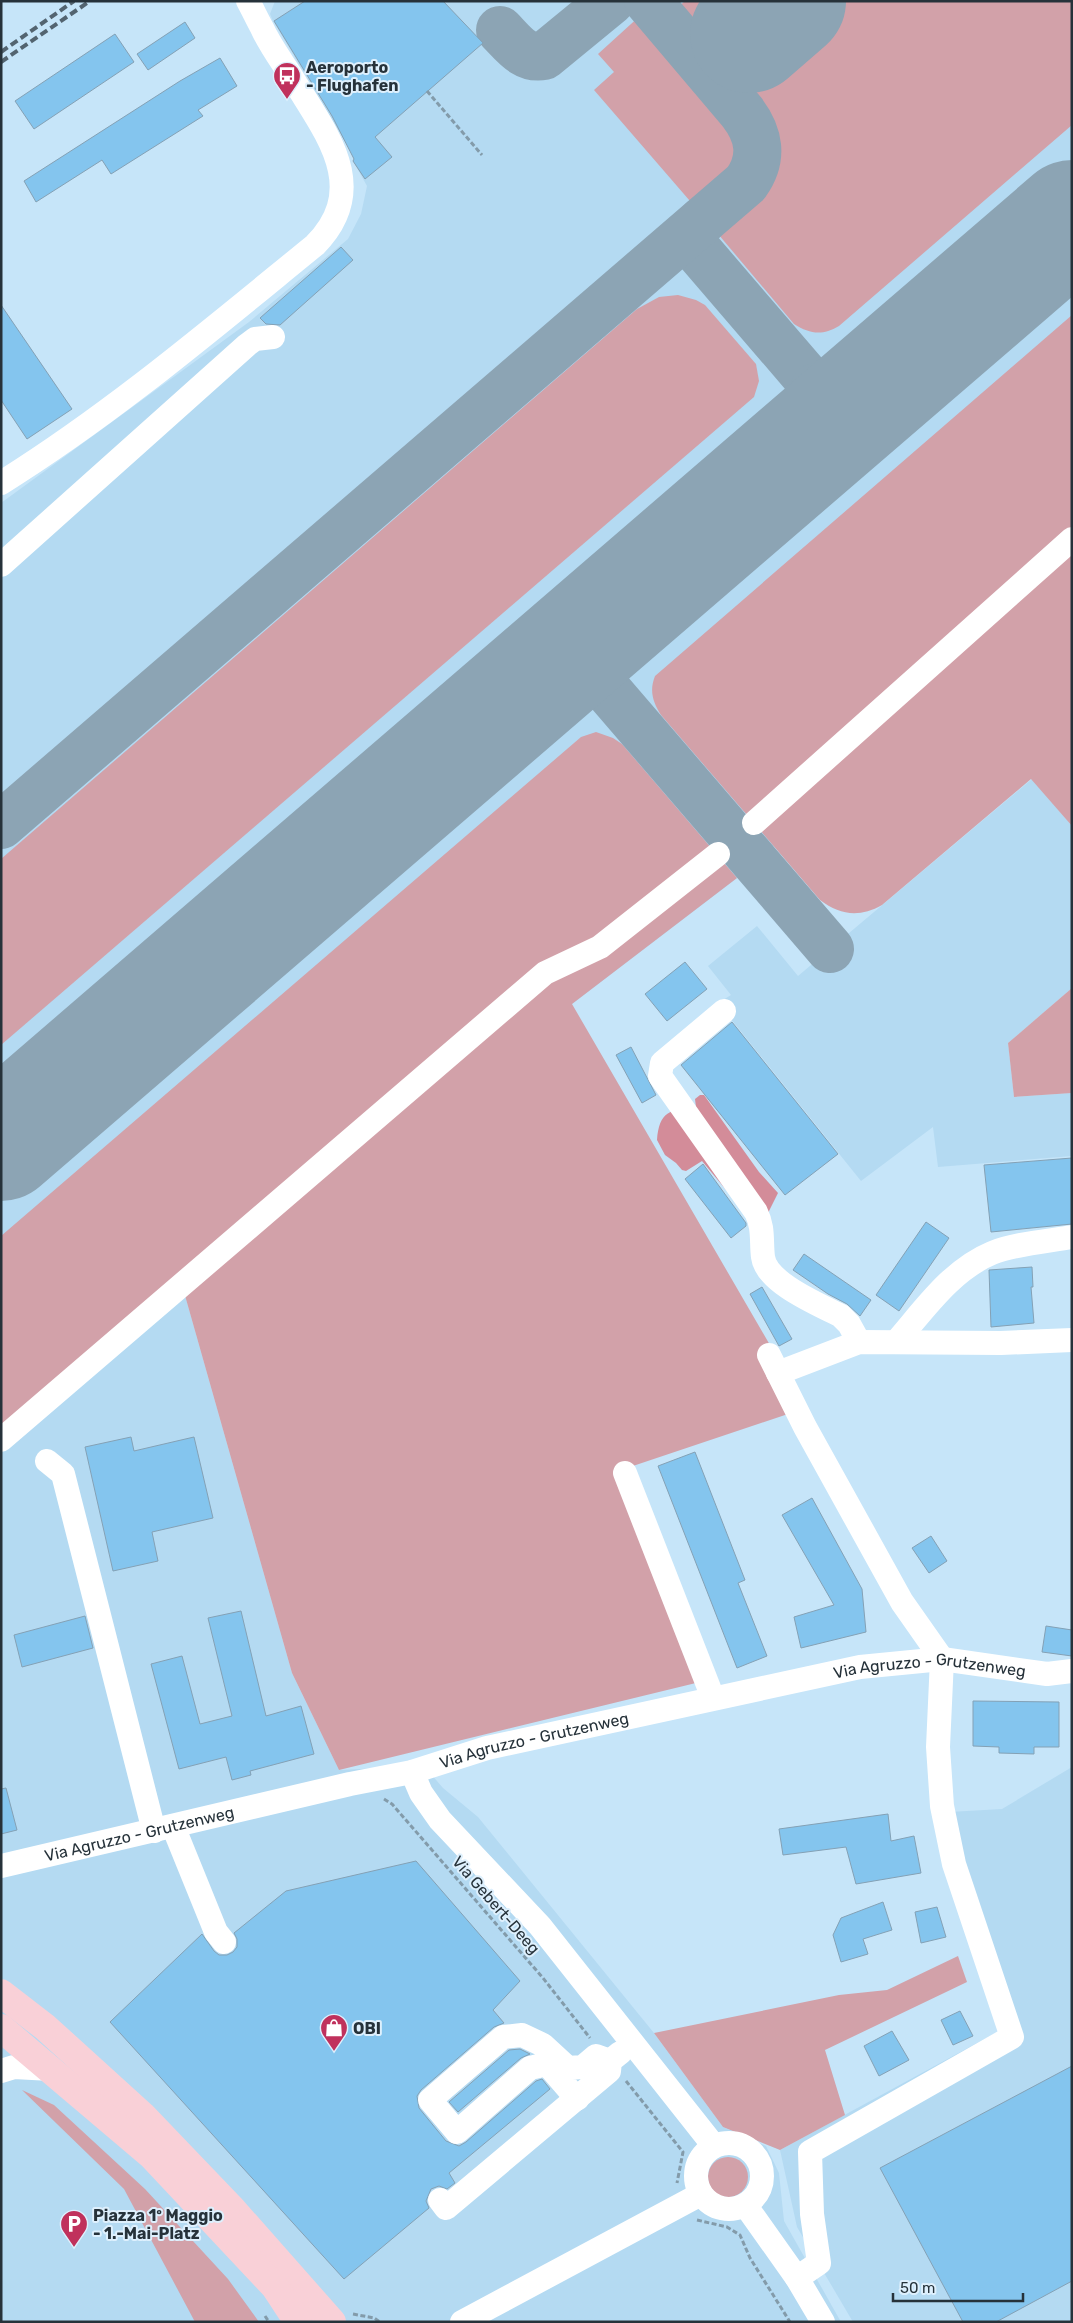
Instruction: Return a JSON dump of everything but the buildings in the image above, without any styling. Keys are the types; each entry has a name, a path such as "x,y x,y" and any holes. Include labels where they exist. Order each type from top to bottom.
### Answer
{"main road":[{"path":"1,1993 45,2028 142,2115 233,2210 332,2322"},
{"path":"1,2028 151,2155 274,2287 298,2322"},
{"path":"230,2238 285,2322"}],"street":[{"path":"1,483 57,448 135,391 315,245 332,222 339,203 341,189 337,154 262,29 254,5"},
{"path":"1,565 247,345 255,339 274,337"},
{"path":"754,823 1072,539"},
{"path":"1,1440 545,973 600,947 718,854"},
{"path":"724,1011 662,1063 660,1076 756,1212 761,1223 765,1266 781,1283 841,1316 849,1324 859,1342"},
{"path":"896,1342 957,1274 975,1262 994,1252 1072,1237"},
{"path":"798,2278 819,2263 812,2214 810,2152 1012,2037 954,1864 942,1806 938,1747 942,1659 902,1602 805,1427 773,1364 859,1342 1001,1343 1072,1340"},
{"path":"47,1461 63,1474 164,1828 216,1932 224,1942"},
{"path":"625,1473 713,1698"},
{"name":"Via Agruzzo - Grutzenweg","path":"1,1866 350,1784 412,1772 487,1748 860,1667 942,1659 1047,1674 1072,1671"},
{"path":"412,1772 421,1793 440,1820 540,1926 714,2146"},
{"path":"577,2099 547,2064 530,2068 457,2132 430,2100 502,2037 522,2036 543,2044 568,2068 583,2067 596,2056 610,2061"},
{"path":"440,2200 446,2208 609,2071 610,2061 633,2043"},
{"path":"1,2071 14,2067 51,2069"},
{"path":"730,2143 746,2147 758,2159 763,2174 759,2193 746,2206 732,2210 714,2206 701,2194 696,2177 700,2160 714,2146 730,2143"},
{"path":"462,2322 701,2194"},
{"path":"746,2206 798,2278 823,2322"}],"path":[{"path":"427,91 482,155"},
{"name":"Via Gebert-Deeg","path":"380,1797 392,1804 504,1932 683,2152 678,2183 668,2190 676,2207"},
{"path":"676,2207 686,2223 697,2219 727,2227 740,2236 750,2258 790,2322"}],"shaded area":[{"path":"275,1 1072,1 1072,580 737,878 572,1004 184,1292 292,1673 339,1770 424,1766 443,1788 478,1817 654,2033 723,2127 766,2146 779,2173 784,2221 841,2322 1,2322 1,503 249,322 348,239 361,214 367,186 353,161 355,158 273,21 270,14"},
{"path":"685,1 1072,1 1072,125 839,326 827,331 811,332 794,324 713,228 740,205 760,183 770,156 769,140 764,120 672,12"},
{"path":"642,14 738,125 743,142 744,155 742,166 737,175 730,183 696,208 594,90 614,72 598,54"},
{"path":"678,295 696,300 705,305 756,364 759,381 754,397 1,1045 1,859 637,309 659,297"},
{"path":"1072,315 1072,826 1031,779 882,905 865,912 842,912 820,900 661,715 653,696 653,681 655,676"},
{"path":"596,732 613,738 622,744 737,878 572,1004 774,1352 788,1414 618,1471 700,1682 339,1770 292,1673 184,1292 1,1433 1,1236 581,737"},
{"path":"1032,779 1072,826 1072,988 1008,1043 1014,1097 1072,1093 1072,1156 938,1167 933,1127 861,1181 718,1003 731,995 708,966 757,926 798,976"},
{"path":"1072,988 1072,1093 1014,1097 1008,1043"},
{"path":"700,1095 704,1095 759,1172 778,1193 765,1219 727,1191 702,1161 686,1171 682,1170 665,1155 657,1140 660,1123 663,1118 679,1109 696,1107 695,1099"},
{"path":"1072,1767 1072,2322 853,2322 797,2227 780,2150 1012,2024 949,1812 1002,1809"},
{"path":"958,1956 967,1982 825,2050 845,2115 780,2150 723,2127 654,2033 839,1995 887,1990"},
{"path":"22,2090 54,2105 145,2189 228,2279 259,2322 195,2322 124,2189"},
{"path":"724,2157 732,2157 739,2160 745,2166 748,2177 745,2188 739,2194 732,2197 724,2197 717,2194 711,2188 708,2181 708,2173 711,2166 717,2160"}],"taxiway":[{"path":"500,30 514,45 525,53 537,57 544,56 611,1"},
{"path":"1,825 746,183 752,174 757,155 755,138 748,120 648,1"},
{"path":"707,70 749,34"},
{"path":"702,221 694,233 694,246 815,387 820,398 822,408 820,424 798,455"},
{"path":"815,387 832,397 840,399 855,396 880,384"},
{"path":"573,650 830,949"}],"runway":[{"path":"749,34 787,1"},
{"path":"1,1142 1072,219"}],"railway":[{"path":"1,52 74,1"},
{"path":"1,62 90,1"}],"place":[{"name":"Aeroporto - Flughafen","path":"287,100"},
{"name":"OBI","path":"334,2052"},
{"name":"Piazza 1º Maggio - 1.-Mai-Platz","path":"74,2248"}]}
